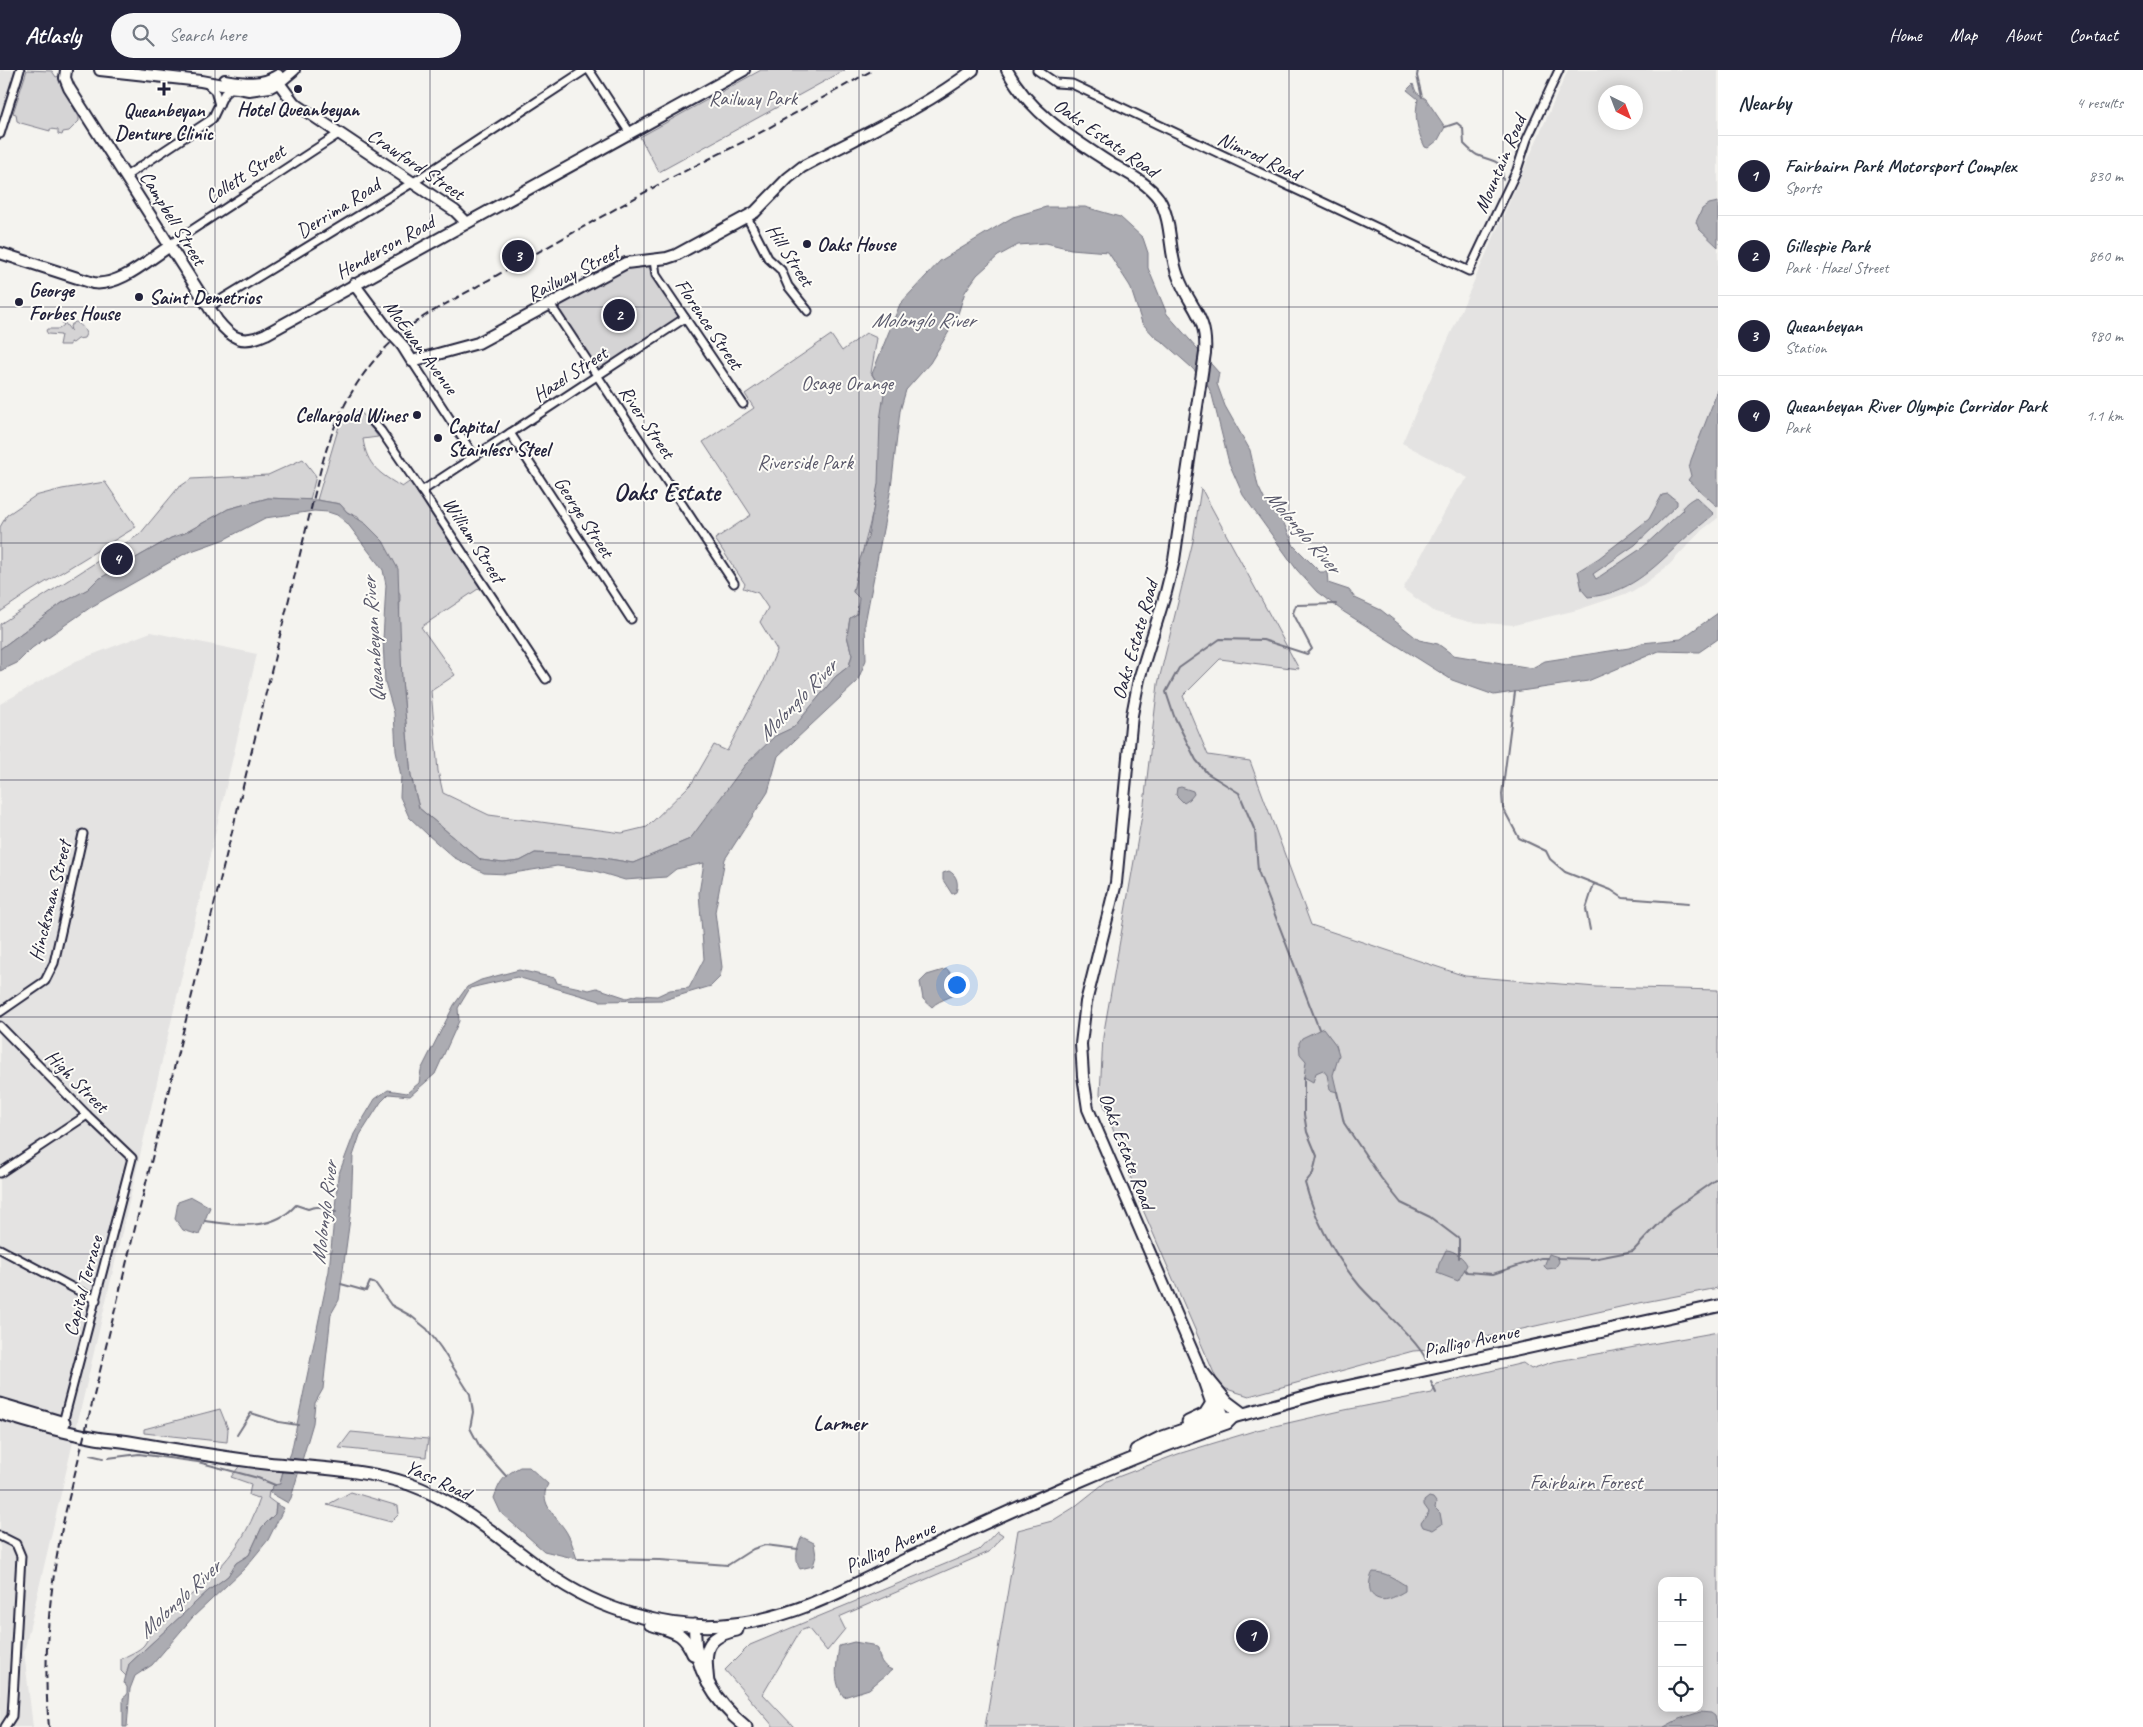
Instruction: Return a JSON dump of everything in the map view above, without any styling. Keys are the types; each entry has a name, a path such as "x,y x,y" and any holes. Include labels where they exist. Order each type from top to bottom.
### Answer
{"main road":[{"name":"Pialligo Avenue","path":"1093,1475 1123,1456 1160,1438 1323,1392 1718,1306"},
{"path":"1201,1370 1227,1402 1228,1419"},
{"path":"1160,1438 1204,1414 1212,1403"},
{"name":"Yass Road","path":"0,1404 59,1426"},
{"name":"Yass Road","path":"0,1413 138,1444 392,1479 428,1491 480,1521 561,1583 604,1605 648,1618 695,1625"},
{"name":"Pialligo Avenue","path":"695,1625 731,1625 783,1614 813,1603 1093,1475 1228,1419"},
{"path":"625,1612 650,1624 678,1633 685,1638 701,1666 708,1683 728,1712 746,1727"},
{"path":"708,1683 706,1652 708,1645 717,1635 755,1626 783,1614"},
{"path":"695,1625 695,1639 701,1666"}],"street":[{"path":"0,134 20,70"},
{"name":"Campbell Street","path":"66,70 65,78 69,88 170,245 208,308"},
{"path":"100,70 201,81 237,89 254,90 275,82 294,70"},
{"path":"165,70 251,83 275,82 285,70"},
{"name":"Derrima Road","path":"208,308 412,182 585,70"},
{"path":"589,70 630,133"},
{"name":"Henderson Road","path":"208,308 232,336 251,340 280,326 744,70"},
{"name":"Railway Street","path":"412,361 478,343 626,263 676,255 747,217 761,207 788,178 802,167 906,113 973,70"},
{"name":"Oaks Estate Road","path":"1007,70 1019,90 1042,115 1072,138 1145,184 1159,200 1167,218 1175,270 1203,325 1205,353 1198,389 1174,560 1166,592 1147,648 1136,697 1116,883 1086,1002 1081,1044 1088,1109 1201,1370 1212,1403 1228,1419"},
{"name":"Nimrod Road","path":"1037,70 1056,83 1072,84 1469,271"},
{"name":"Mountain Road","path":"1469,271 1513,178 1527,139 1559,70"},
{"path":"201,81 214,89 219,105"},
{"name":"Crawford Street","path":"275,82 284,99 294,103 340,133 455,211 466,222"},
{"path":"126,176 207,122 216,114 226,92 237,89"},
{"name":"Collett Street","path":"0,253 92,282 104,284 117,280 340,133"},
{"name":"Hill Street","path":"747,217 768,258 781,270 788,286 808,311"},
{"name":"Florence Street","path":"654,260 656,275 743,404"},
{"name":"McEwan Avenue","path":"354,284 389,331 402,345 474,456"},
{"name":"River Street","path":"550,304 734,583"},
{"name":"Hazel Street","path":"422,490 686,318"},
{"name":"William Street","path":"372,421 382,431 422,490 546,679"},
{"name":"George Street","path":"510,433 631,619"},
{"name":"Hincksman Street","path":"0,1012 45,980 54,963 83,834"},
{"name":"High Street","path":"0,1026 132,1158"},
{"path":"0,1173 87,1115"},
{"name":"Capital Terrace","path":"59,1426 96,1300 132,1158"},
{"path":"0,1249 96,1300"},
{"name":"Oaks Estate Road","path":"1201,1370 1228,1419"},
{"path":"0,1536 16,1544 21,1560 12,1716 5,1727"}],"shaded area":[{"path":"0,70 16,70 0,114"},
{"path":"1568,70 1718,70 1718,518 1702,530 1669,565 1631,592 1577,610 1514,625 1469,622 1435,612 1403,589 1455,493 1468,478 1402,443"},
{"path":"151,632 257,654 24,1652 33,1727 0,1727 0,704 76,661"}],"green space":[{"path":"27,70 52,71 56,77 61,75 68,85 64,90 72,101 70,102 79,117 79,121 69,131 63,132 62,135 58,134 58,130 50,129 50,131 17,121 16,114 13,113"},
{"name":"Railway Park","path":"761,70 845,70 659,172 640,137"},
{"path":"642,264 648,266 677,312 678,318 603,369 598,369 559,313 559,309 563,302 623,268"},
{"path":"62,322 71,331 70,326 75,322 78,323 86,334 84,338 78,339 73,343 70,342 70,345 59,345 61,335 48,334 46,331 47,329 59,329 64,325"},
{"name":"Riverside Park","path":"866,333 877,338 871,373 884,394 878,486 853,592 859,598 857,614 850,618 847,636 852,655 849,666 835,677 794,728 775,736 690,839 633,863 592,856 535,853 520,861 503,863 481,860 419,808 411,776 402,680 399,641 400,594 358,517 347,512 340,504 317,500 339,426 360,410 378,437 363,439 371,463 387,478 402,487 412,480 481,587 421,627 455,675 431,691 438,771 443,793 489,815 622,833 647,827 692,783 714,745 727,751 763,683 777,650 760,622 768,608 758,593 743,588 745,584 715,539 751,515 703,442 754,408 745,394 831,335 842,351"},
{"path":"303,459 316,476 310,500 268,498 228,509 185,533 171,538 97,580 89,589 62,603 0,649 0,624 140,534 178,488 191,479 268,475"},
{"path":"105,482 136,527 0,612 0,527 7,515 35,496 62,489"},
{"path":"1201,488 1299,669 1220,659 1183,696 1208,755 1250,761 1311,925 1465,976 1596,987 1718,990 1718,1288 1629,1305 1429,1350 1413,1351 1249,1396 1220,1387 1140,1203 1100,1094 1103,1037 1144,804 1158,684 1193,541"},
{"name":"Fairbairn Forest","path":"1718,1332 1718,1727 985,1727 1018,1530 1052,1521 1073,1508 1107,1481 1178,1454 1257,1430 1432,1393 1437,1384 1523,1363 1531,1369 1552,1362"},
{"path":"220,1409 228,1429 227,1442 144,1433 144,1429"},
{"path":"351,1432 428,1439 426,1457 339,1448"},
{"path":"241,1464 283,1471 280,1484 274,1485 269,1492 268,1498 276,1504 275,1514 262,1527 249,1555 236,1563 228,1576 208,1591 129,1664 126,1676 121,1671 121,1659 142,1647 151,1631 215,1572 240,1541 251,1521 260,1499 249,1495 251,1484 231,1477"},
{"path":"351,1492 398,1506 399,1514 391,1522 327,1505"},
{"path":"997,1531 1003,1535 989,1552 839,1617 845,1629 827,1651 808,1628 800,1631 763,1694 794,1727 774,1727 725,1670 750,1645 979,1550"}],"water":[{"path":"1413,84 1416,92 1426,99 1445,127 1438,140 1428,148 1425,147 1418,129 1416,111 1418,99 1407,90"},
{"path":"1718,202 1718,247 1699,229 1696,222 1702,209 1709,204"},
{"path":"1046,207 1085,207 1120,217 1143,238 1148,253 1148,268 1167,314 1219,373 1217,384 1225,406 1250,450 1258,486 1266,503 1282,519 1294,546 1320,572 1327,572 1328,583 1349,590 1355,598 1381,610 1419,640 1438,644 1453,655 1532,668 1545,661 1629,648 1642,643 1681,639 1718,613 1718,639 1699,652 1659,651 1588,681 1494,695 1452,680 1344,612 1317,592 1297,570 1243,495 1229,463 1212,395 1207,384 1142,323 1130,286 1108,252 1071,249 1046,243 1018,245 998,256 977,275 965,292 956,320 930,363 906,390 900,411 891,488 865,623 866,660 857,682 778,756 768,792 725,859 715,912 722,967 720,977 711,986 664,1000 600,1001 517,977 470,988 458,1008 459,1021 435,1074 410,1096 389,1094 381,1102 360,1135 353,1156 351,1211 339,1300 331,1314 323,1389 315,1403 313,1423 291,1498 288,1503 269,1492 274,1485 280,1484 283,1471 291,1453 329,1271 338,1176 354,1134 375,1099 388,1090 407,1093 419,1083 421,1070 454,1005 467,987 481,980 519,970 555,978 557,983 589,990 597,988 627,998 637,995 657,996 670,990 689,988 704,959 699,893 704,863 676,869 666,877 625,880 595,871 557,866 507,874 484,873 453,857 428,835 409,817 400,797 401,776 396,751 394,713 385,682 383,640 386,585 383,570 347,523 337,515 328,512 314,511 265,518 225,539 186,553 91,607 32,648 17,663 0,671 0,649 62,603 88,589 97,580 171,538 185,533 228,509 268,498 317,500 340,504 347,512 366,524 383,541 398,569 402,680 411,776 419,808 481,860 503,863 520,861 535,853 592,856 633,863 690,839 745,765 775,736 794,727 835,677 849,666 852,655 847,636 850,618 857,614 859,598 853,592 860,559 868,537 878,484 880,420 884,394 872,374 900,304 940,261 1013,217"},
{"path":"1718,390 1718,507 1688,480 1691,476 1689,468 1691,460"},
{"path":"1668,494 1677,501 1677,505 1635,545 1593,574 1596,579 1642,548 1694,498 1696,497 1714,514 1638,579 1615,591 1588,597 1582,590 1578,571 1599,558 1649,519 1662,495"},
{"path":"1181,787 1193,791 1194,794 1184,803 1176,795 1177,788"},
{"path":"949,871 956,877 957,883 956,892 952,894 943,880 943,873"},
{"path":"947,969 962,987 957,993 932,1007 923,999 920,982 927,975"},
{"path":"1323,1028 1336,1045 1339,1055 1333,1075 1337,1092 1330,1090 1327,1075 1323,1070 1316,1073 1313,1082 1304,1077 1306,1061 1300,1054 1299,1043 1302,1038"},
{"path":"192,1197 210,1207 199,1235 183,1230 175,1219 178,1202"},
{"path":"1446,1250 1458,1255 1467,1265 1458,1281 1437,1273"},
{"path":"1549,1254 1558,1257 1559,1262 1555,1268 1547,1269 1544,1266"},
{"path":"520,1467 529,1467 548,1484 545,1491 547,1504 569,1536 577,1559 544,1551 501,1513 494,1498 496,1492 506,1476"},
{"path":"1429,1497 1433,1498 1436,1502 1435,1508 1440,1513 1442,1524 1433,1530 1423,1527 1421,1523 1429,1512 1424,1505 1424,1501"},
{"name":"Molonglo River","path":"276,1504 284,1508 268,1540 245,1568 192,1618 152,1665 135,1676 130,1689 127,1727 123,1727 123,1698 127,1695 127,1687 124,1683 129,1664 208,1591 228,1576 236,1563 249,1555 262,1527 275,1514"},
{"path":"802,1537 814,1543 816,1556 813,1566 800,1569 797,1562 797,1553"},
{"path":"1373,1572 1378,1572 1398,1580 1405,1585 1405,1591 1385,1600 1375,1597 1372,1595 1370,1587 1370,1579"},
{"path":"854,1642 872,1645 878,1649 882,1662 892,1670 869,1689 844,1697 840,1691 837,1679 839,1646"},
{"path":"1700,1712 1711,1713 1715,1716 1718,1727 1664,1727 1679,1719"}],"waterway":[{"path":"1418,70 1417,76 1422,97"},
{"path":"1445,127 1457,123 1463,128 1464,144 1475,154 1499,164 1503,180"},
{"path":"1319,1029 1258,871 1255,831 1239,793 1207,773 1196,760 1174,716 1166,692 1179,668 1220,639 1263,640 1307,654 1312,649 1293,613 1296,605 1336,604"},
{"path":"1515,692 1502,794 1503,808 1519,838 1546,851 1550,859 1565,872 1611,890 1623,898 1689,903"},
{"path":"1590,930 1586,909 1594,884"},
{"path":"1304,1077 1304,1114 1307,1132 1317,1156 1313,1173 1305,1183 1320,1224 1350,1274 1415,1343 1426,1360"},
{"path":"1337,1092 1344,1123 1381,1178 1401,1203 1430,1217 1459,1239 1459,1258"},
{"path":"1557,1258 1593,1259 1633,1251 1672,1210 1718,1178"},
{"path":"205,1221 242,1225 265,1223 287,1214 296,1205 308,1209 320,1207 336,1212"},
{"path":"1465,1270 1467,1272 1493,1274 1541,1258 1547,1258"},
{"path":"341,1284 366,1291 370,1282 376,1284 391,1305 411,1316 427,1329 470,1394 473,1412 470,1428 480,1447 506,1476"},
{"path":"1431,1382 1436,1393"},
{"path":"237,1435 251,1413 279,1422 298,1425"},
{"path":"108,1458 139,1454 198,1462 258,1478 275,1485"},
{"path":"90,1455 103,1458"},
{"path":"577,1559 660,1560 728,1565 753,1549 765,1545 798,1549"}],"railway":[{"path":"49,1727 46,1673 47,1646 55,1567 65,1514 321,468 328,445 347,401 358,381 372,363 388,346 426,315 667,180 745,141 873,70"}],"place":[{"name":"Queanbeyan Denture Clinic","path":"164,89"},
{"name":"Hotel Queanbeyan","path":"298,89"},
{"name":"Oaks House","path":"807,244"},
{"name":"Queanbeyan","path":"518,256"},
{"name":"Saint Demetrios","path":"139,297"},
{"name":"George Forbes House","path":"19,302"},
{"name":"Gillespie Park","path":"619,315"},
{"name":"Cellargold Wines","path":"417,415"},
{"name":"Capital Stainless Steel","path":"438,438"},
{"name":"Queanbeyan River Olympic Corridor Park","path":"117,559"},
{"name":"Fairbairn Park Motorsport Complex","path":"1252,1636"}],"district":[{"name":"Oaks Estate","path":"667,492"},
{"name":"Larmer","path":"840,1423"}],"park label":[{"name":"Osage Orange","path":"847,383"}],"water label":[{"name":"Queanbeyan River","path":"373,640"}]}
